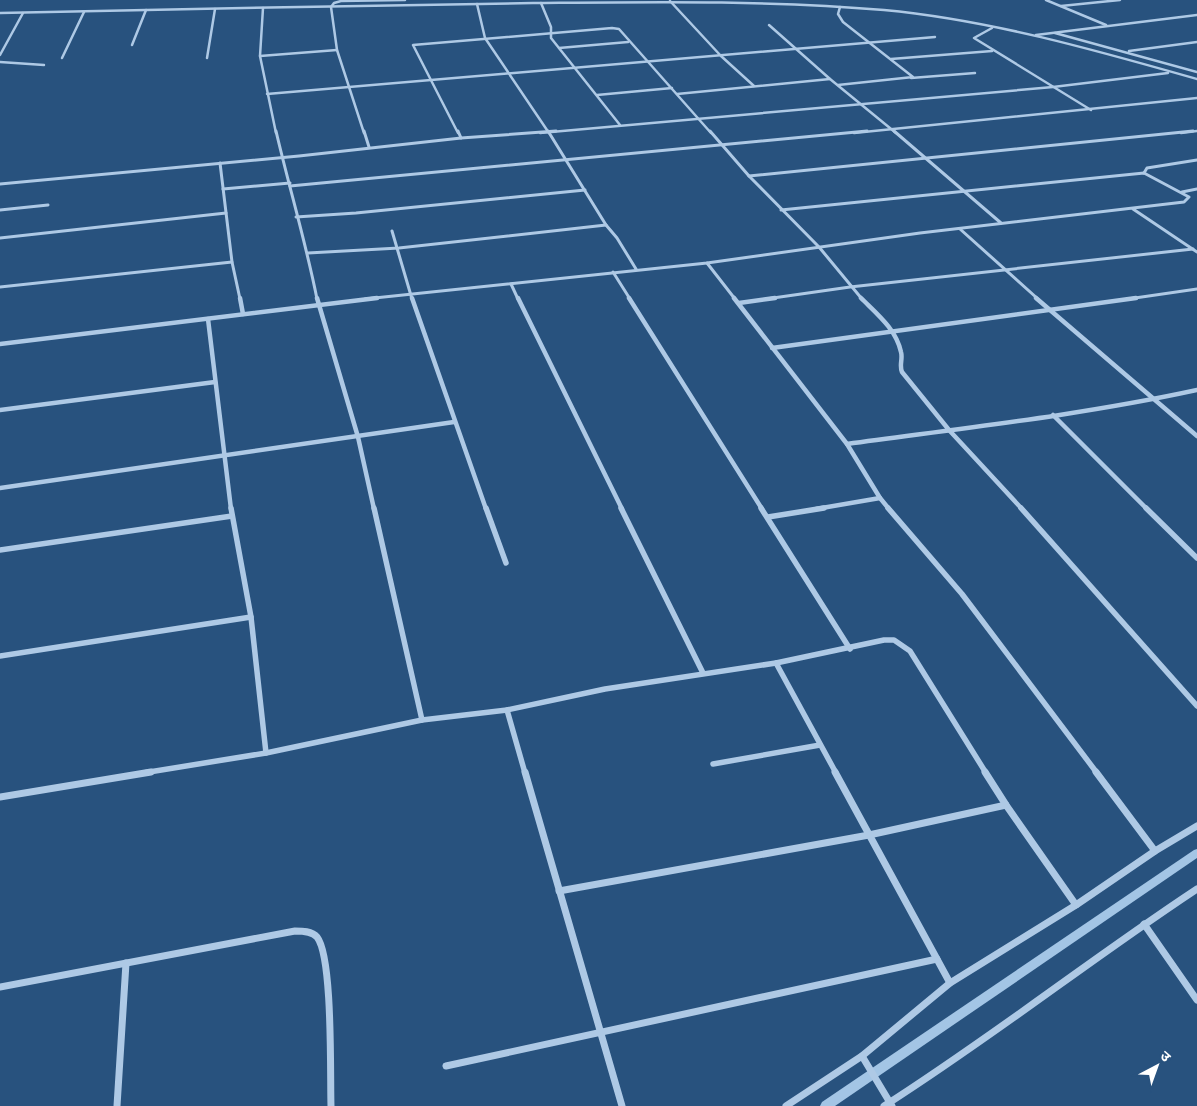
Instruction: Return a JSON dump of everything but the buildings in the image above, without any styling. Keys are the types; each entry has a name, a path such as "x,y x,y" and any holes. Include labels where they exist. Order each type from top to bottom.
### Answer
{"street":[{"path":"334,0 338,2 405,0"},
{"path":"1046,0 1106,25"},
{"path":"1061,6 1120,0"},
{"path":"670,1 721,56 754,86"},
{"path":"0,13 670,1 840,7 932,16 1036,36 1197,79"},
{"path":"332,7 338,2"},
{"path":"541,3 551,27 551,38 620,125"},
{"path":"477,4 485,38 549,132 606,225 617,238 636,269"},
{"path":"332,7 336,50 369,147"},
{"path":"840,7 838,14 840,19 913,78 910,78"},
{"path":"262,8 260,56 267,94 290,184 296,217 308,254 318,304 358,437 422,720"},
{"path":"207,58 214,9"},
{"path":"132,45 146,10"},
{"path":"62,58 84,12"},
{"path":"0,55 24,13"},
{"path":"1036,36 1052,32 1197,15"},
{"path":"769,25 1001,223"},
{"path":"461,138 412,44 615,28 620,30 628,42 672,88 749,176 819,247 850,287 893,331 902,354 900,370 949,430 1054,543 1197,706"},
{"path":"992,28 974,38 1090,110"},
{"path":"1052,32 1197,72"},
{"path":"267,94 935,37"},
{"path":"559,48 628,42"},
{"path":"1126,52 1197,42"},
{"path":"260,56 336,50"},
{"path":"890,59 993,50"},
{"path":"0,62 44,65"},
{"path":"0,184 461,138 549,132 1053,87 1171,72"},
{"path":"838,85 975,73"},
{"path":"677,94 830,79"},
{"path":"597,95 672,88"},
{"path":"223,188 567,160 1197,98"},
{"path":"749,176 1197,131"},
{"path":"1144,173 1147,168 1197,160"},
{"path":"220,162 232,262 243,314"},
{"path":"0,344 318,304 707,263 1001,223 1180,202 1189,199 1188,196 1144,173 781,210"},
{"path":"296,217 585,190"},
{"path":"1181,192 1197,190"},
{"path":"0,210 48,205"},
{"path":"1133,208 1195,250"},
{"path":"0,238 226,213"},
{"path":"308,254 399,248 606,225"},
{"path":"960,229 1003,269 1197,436"},
{"path":"392,231 399,248 410,294 454,422 506,563"},
{"path":"739,302 1003,269 1195,250"},
{"path":"0,287 232,262"},
{"path":"707,263 847,444 880,498 962,594 1155,851"},
{"path":"613,272 850,648"},
{"path":"511,284 703,673"},
{"path":"772,348 1197,289"},
{"path":"208,319 223,454 232,516 251,617 266,753"},
{"path":"0,410 215,382"},
{"path":"847,444 1054,416 1197,390"},
{"path":"1054,416 1197,558"},
{"path":"0,488 223,454 358,437 454,422"},
{"path":"768,518 880,498"},
{"path":"0,550 232,516"},
{"path":"0,656 251,617"},
{"path":"0,797 266,753 422,720 507,710 605,689 776,663 894,640 910,650 1006,805 1076,905"},
{"path":"776,663 950,984"},
{"path":"507,710 622,1106"},
{"path":"713,764 820,745"},
{"path":"559,890 869,835 1006,805"},
{"path":"786,1106 862,1056 950,984 1076,905 1155,851 1197,826"},
{"path":"862,1056 878,1080 888,1105 945,1067 1197,888"},
{"path":"1144,924 1197,1000"},
{"path":"0,988 295,931 308,931 318,937 323,952 327,981 331,1106"},
{"path":"446,1066 937,959"},
{"path":"117,1106 126,963"}],"waterway":[{"path":"826,1106 1197,853"}]}
